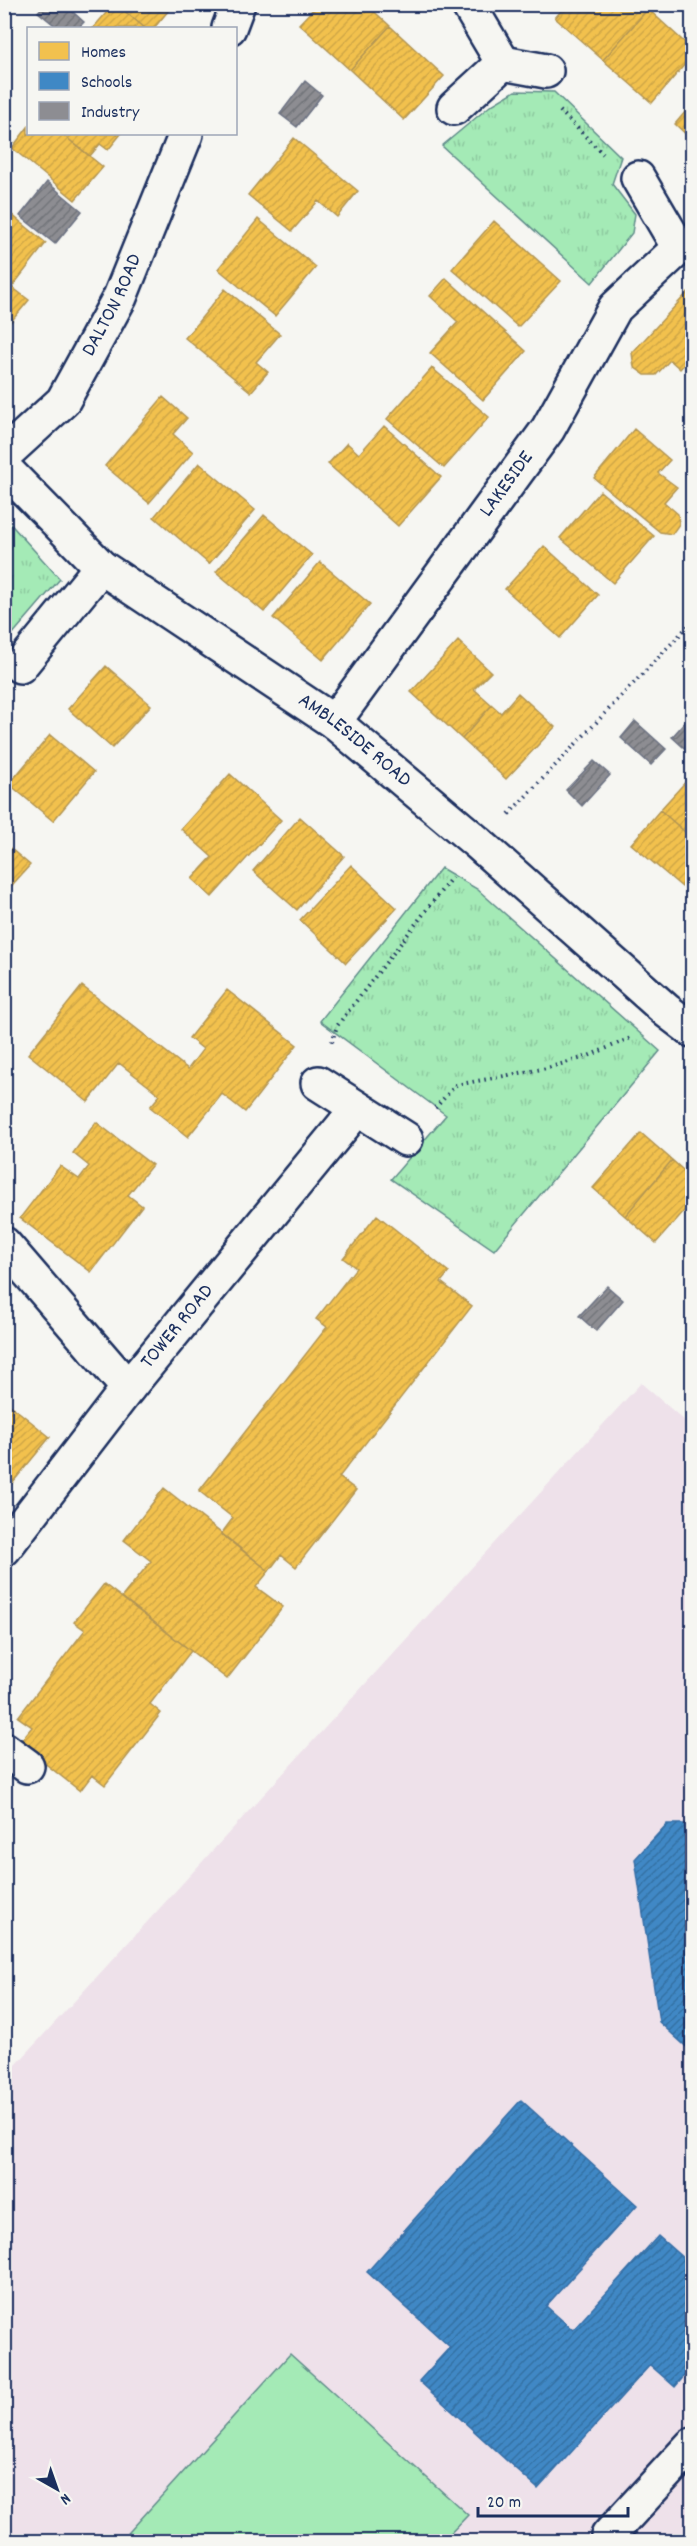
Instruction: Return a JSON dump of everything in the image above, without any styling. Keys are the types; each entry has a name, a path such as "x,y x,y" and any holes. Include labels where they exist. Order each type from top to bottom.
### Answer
{"street":[{"path":"229,27 238,4"},
{"path":"468,4 503,63 546,71"},
{"path":"454,108 503,63"},
{"name":"DALTON ROAD","path":"4,455 63,401 120,297 186,135"},
{"name":"LAKESIDE","path":"334,722 548,429 615,308 686,247 638,178"},
{"name":"AMBLESIDE ROAD","path":"4,468 101,567 334,722 478,843 680,1021"},
{"path":"20,666 101,567"},
{"path":"318,1083 406,1139"},
{"name":"TOWER ROAD","path":"4,1549 128,1388 357,1109"},
{"path":"4,1244 128,1388"},
{"path":"608,2536 693,2445"}],"path":[{"path":"546,71 544,93 596,150 638,178"},
{"path":"318,1083 337,1026 478,843 508,815 693,622"},
{"path":"406,1139 456,1085 547,1068 586,1057 680,1021"}],"shaded area":[{"path":"641,1383 692,1427 692,2541 5,2541 4,2078"}],"green space":[{"path":"515,91 554,92 621,157 612,184 635,214 632,233 592,283 442,146 490,106"},
{"path":"5,518 60,579 5,643"},
{"path":"441,868 477,889 660,1051 494,1250 391,1179 446,1115 320,1021"},
{"path":"290,2354 468,2515 443,2541 121,2541"}],"building: Homes":[{"path":"116,4 144,27 94,27"},
{"path":"116,4 174,4 155,27 144,27"},
{"path":"318,4 366,4 390,26 350,70 299,24"},
{"path":"567,4 642,4 648,9 603,60 555,18"},
{"path":"648,9 692,49 692,56 652,103 603,60"},
{"path":"390,26 444,76 404,120 350,70"},
{"path":"692,104 692,140 675,124"},
{"path":"27,128 27,135 63,135 103,167 75,200 12,148"},
{"path":"63,135 120,135 108,150 100,144 90,156"},
{"path":"294,138 358,191 337,217 318,201 292,231 248,195"},
{"path":"11,214 46,243 12,287 4,281 4,222"},
{"path":"258,219 316,267 275,316 218,269"},
{"path":"494,221 561,281 518,327 452,269"},
{"path":"446,278 526,351 483,400 430,353 458,322 430,296"},
{"path":"4,281 29,300 4,330"},
{"path":"225,289 280,334 256,362 268,372 251,392 185,338"},
{"path":"688,292 692,296 692,360 690,358 680,369 670,360 656,375 645,375 634,367 632,353"},
{"path":"432,368 489,417 444,468 387,419"},
{"path":"163,397 187,418 173,434 193,452 149,503 105,466"},
{"path":"384,426 441,477 398,526 328,464 347,443 359,454"},
{"path":"634,429 670,460 658,473 677,487 664,502 678,514 679,524 672,534 660,532 594,478"},
{"path":"199,463 255,510 209,564 154,517"},
{"path":"600,491 654,536 613,583 560,538"},
{"path":"264,515 312,555 264,612 216,572"},
{"path":"544,546 598,595 560,638 505,589"},
{"path":"320,562 370,604 323,660 273,618"},
{"path":"458,641 491,672 474,689 492,705 462,739 411,692"},
{"path":"106,666 151,705 112,748 68,709"},
{"path":"518,693 555,727 506,779 462,739 492,705 501,713"},
{"path":"50,735 94,772 53,821 9,784"},
{"path":"230,774 281,820 212,897 192,879 212,857 181,829"},
{"path":"689,778 692,781 692,838 660,810"},
{"path":"660,810 692,838 692,875 682,887 631,844"},
{"path":"300,817 344,856 297,910 253,871"},
{"path":"4,843 30,865 4,894"},
{"path":"351,865 397,908 346,963 300,920"},
{"path":"82,986 188,1069 203,1049 189,1038 227,990 297,1045 245,1112 222,1094 188,1137 150,1107 160,1095 119,1063 88,1102 28,1054"},
{"path":"96,1122 152,1165 128,1195 142,1206 91,1272 20,1218 60,1166 79,1179 89,1166 73,1153"},
{"path":"641,1133 672,1160 625,1216 593,1188"},
{"path":"672,1160 692,1178 692,1202 656,1243 625,1216"},
{"path":"377,1215 449,1272 441,1282 472,1306 339,1477 356,1490 296,1567 281,1555 269,1571 221,1534 233,1518 199,1491 327,1327 316,1319 356,1268 343,1258"},
{"path":"4,1400 50,1437 4,1493"},
{"path":"164,1488 269,1571 256,1587 283,1607 227,1679 122,1597 151,1561 124,1540"},
{"path":"104,1584 191,1651 150,1704 161,1713 105,1785 92,1775 80,1791 19,1743 32,1727 18,1717 85,1630 74,1622"}],"building: Schools":[{"path":"667,1824 692,1824 692,2052 659,2022 635,1859"},
{"path":"521,2100 637,2205 546,2306 573,2330 658,2236 692,2266 692,2367 675,2387 650,2365 538,2489 419,2381 450,2347 367,2272"}],"building: Industry":[{"path":"45,4 64,4 84,22 79,27 57,27 38,12"},
{"path":"305,81 322,95 297,127 280,114"},
{"path":"47,182 82,211 55,244 20,216"},
{"path":"687,720 692,725 692,755 672,737"},
{"path":"635,721 666,749 651,765 621,738"},
{"path":"594,761 610,775 582,806 566,790"},
{"path":"607,1286 623,1300 596,1331 579,1316"}]}
